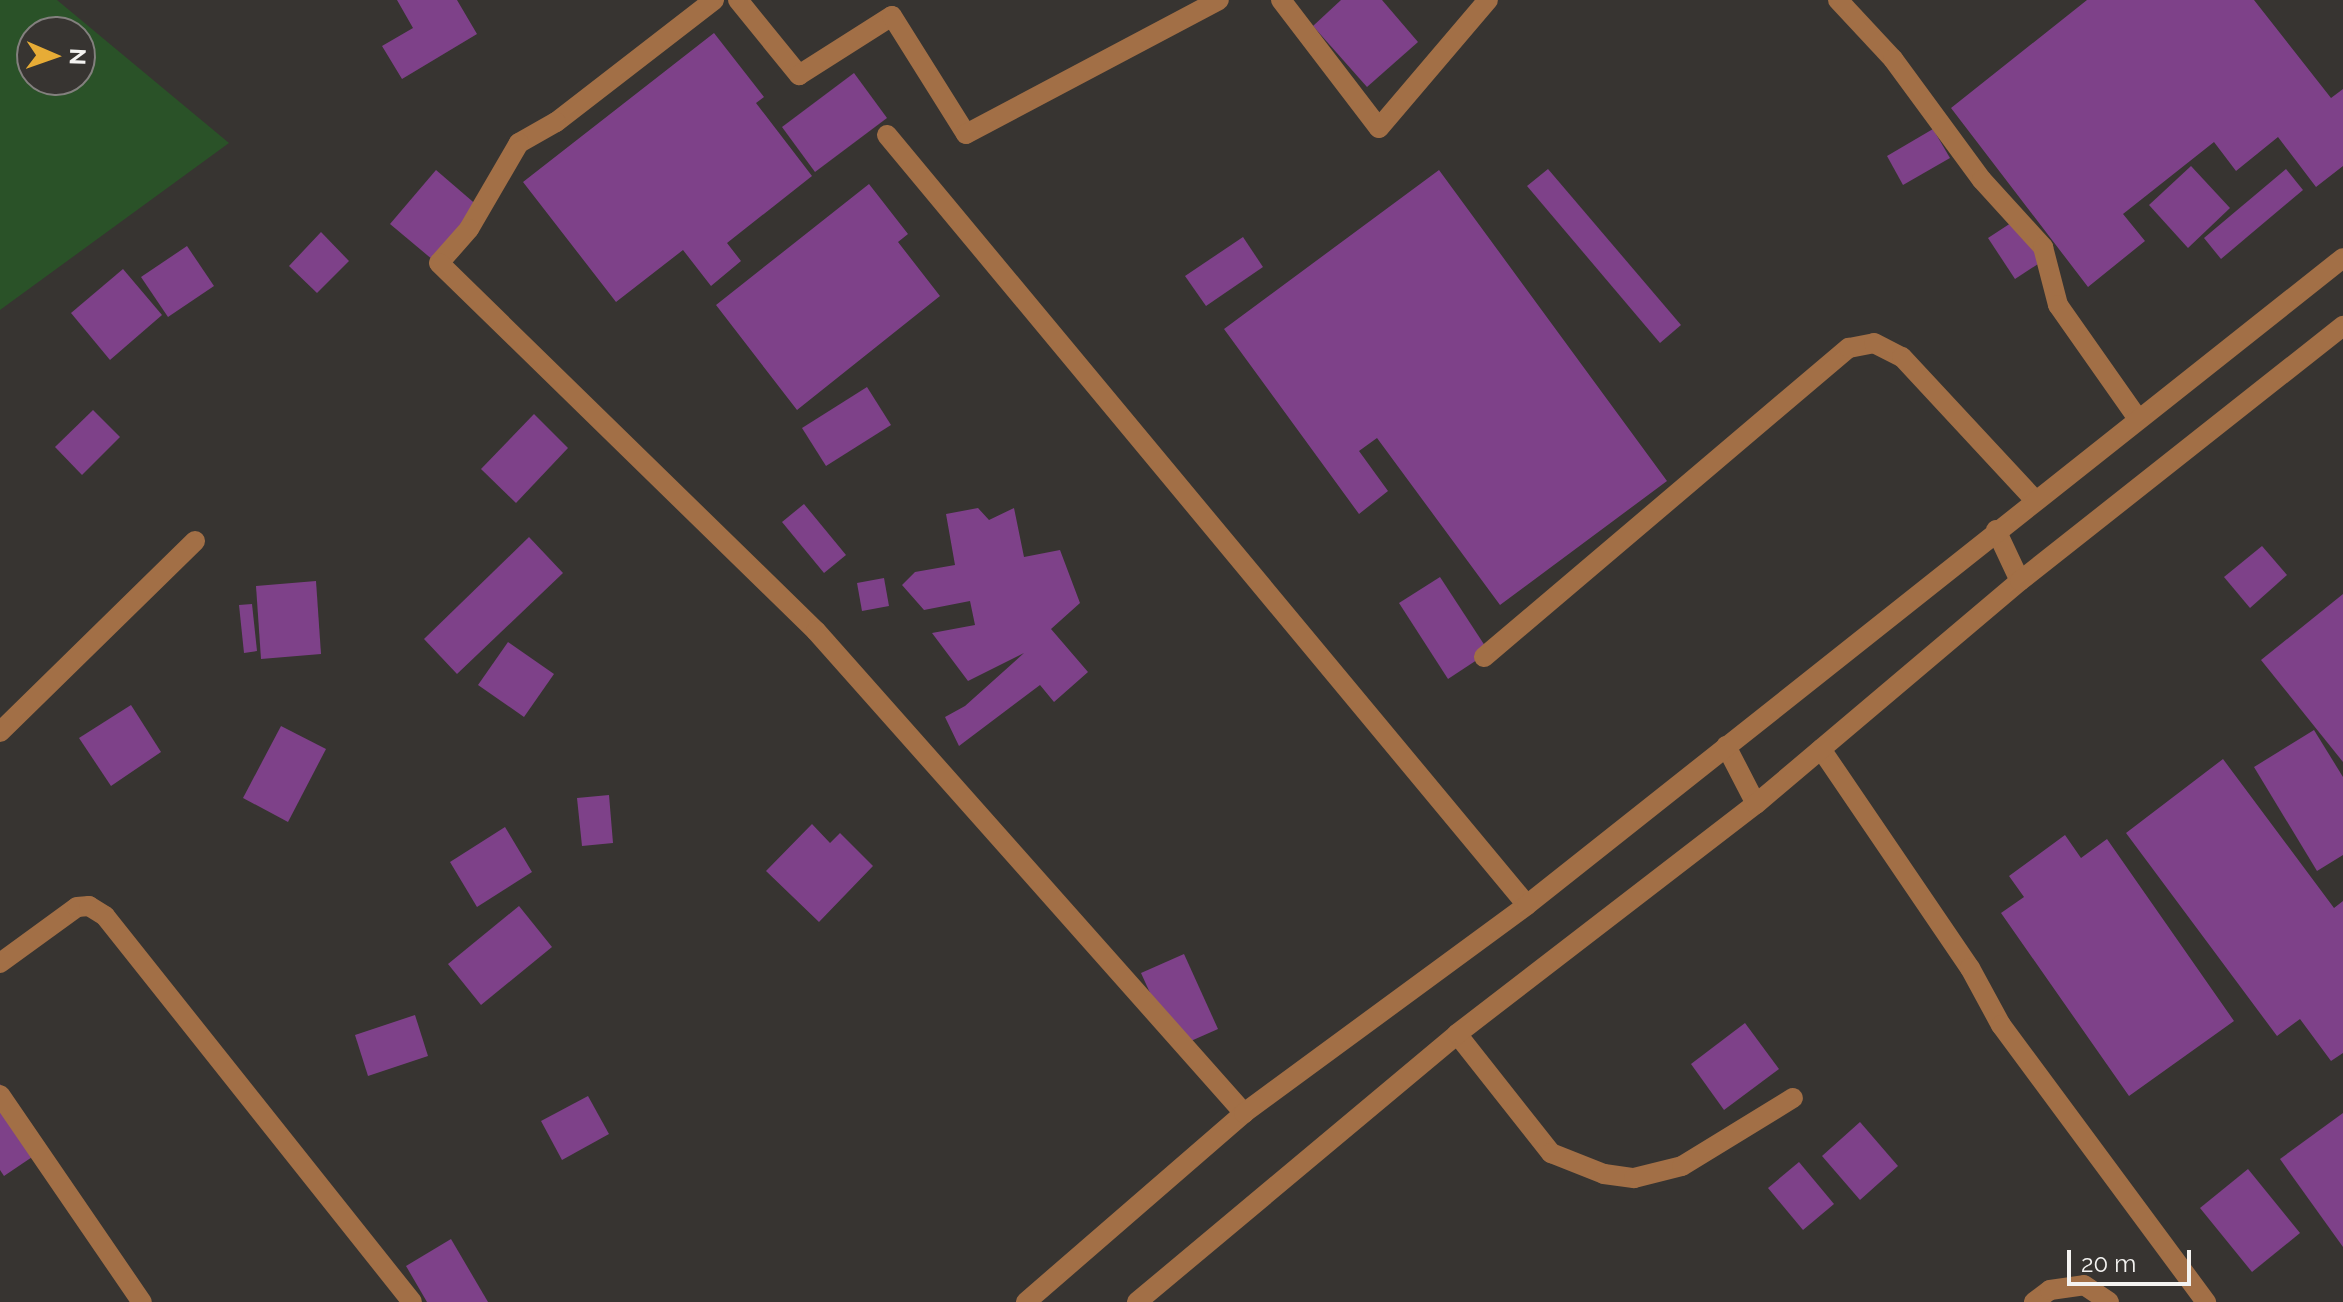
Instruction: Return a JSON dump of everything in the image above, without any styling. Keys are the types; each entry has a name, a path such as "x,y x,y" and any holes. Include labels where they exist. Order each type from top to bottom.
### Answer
{"street":[{"path":"714,0 556,122 519,143 469,229 439,263 816,631 1244,1113"},
{"path":"738,0 799,75 892,16 966,134 1219,0"},
{"path":"1281,0 1379,128 1488,0"},
{"path":"1838,0 1893,59 1982,180 2043,247 2058,305 2138,419"},
{"path":"887,135 1527,905"},
{"path":"1026,1302 1244,1113 1527,905 1996,530 2343,258"},
{"path":"1137,1302 1457,1034 1756,804 2020,581 2343,326"},
{"path":"1484,657 1849,348 1874,343 1896,352 2035,500"},
{"path":"1996,530 2020,581"},
{"path":"0,732 195,541"},
{"path":"1726,746 1756,804"},
{"path":"1821,749 1970,968 2001,1025 2206,1302"},
{"path":"0,963 77,907 89,906 105,916 412,1302"},
{"path":"1457,1034 1551,1153 1604,1174 1634,1178 1682,1166 1793,1098"},
{"path":"0,1095 142,1302"},
{"path":"2034,1302 2064,1285 2084,1285 2109,1302"}],"green space":[{"path":"0,0 57,0 76,16 16,16 16,96 96,96 96,32 229,143 0,310"}],"building":[{"path":"397,0 457,0 477,34 402,79 382,46 413,28"},
{"path":"1341,0 1382,0 1418,42 1367,87 1313,26"},
{"path":"2087,0 2254,0 2331,98 2343,89 2343,166 2316,187 2278,137 2236,171 2214,142 2123,214 2145,241 2088,287 1951,108"},
{"path":"714,33 764,97 756,103 812,176 727,243 741,261 711,286 683,250 616,302 523,182"},
{"path":"854,73 887,118 815,172 782,127"},
{"path":"1933,129 1950,158 1903,185 1887,156"},
{"path":"2191,166 2230,208 2188,248 2149,205"},
{"path":"1548,169 1681,325 1660,343 1527,186"},
{"path":"2286,169 2303,190 2221,259 2204,238"},
{"path":"436,170 479,207 433,260 390,224"},
{"path":"1439,170 1667,481 1500,605 1377,438 1359,451 1388,491 1359,514 1224,329"},
{"path":"869,184 908,234 898,242 940,296 797,410 716,305"},
{"path":"2014,221 2041,262 2015,279 1988,238"},
{"path":"321,232 349,261 317,293 289,266"},
{"path":"1243,237 1263,267 1206,306 1185,276"},
{"path":"187,246 214,286 168,317 141,277"},
{"path":"123,269 162,315 110,360 71,313"},
{"path":"867,387 891,425 826,466 802,428"},
{"path":"93,410 120,437 82,475 55,447"},
{"path":"534,414 568,448 516,503 481,469"},
{"path":"804,504 846,555 824,573 782,522"},
{"path":"978,508 989,520 1014,508 1024,557 1060,550 1080,603 1051,629 1088,672 1054,702 1040,685 959,746 945,717 965,706 1024,653 968,681 932,633 975,625 970,601 924,610 902,585 915,572 955,565 946,514"},
{"path":"529,537 563,573 457,674 424,639"},
{"path":"2262,546 2287,575 2250,608 2224,577"},
{"path":"1440,577 1489,652 1448,679 1399,603"},
{"path":"884,578 889,606 862,611 857,583"},
{"path":"316,581 321,654 261,659 256,586"},
{"path":"2343,594 2343,762 2261,660"},
{"path":"252,604 257,651 244,653 239,605"},
{"path":"508,642 554,674 524,717 478,685"},
{"path":"131,705 161,752 111,786 79,738"},
{"path":"281,726 326,749 288,822 243,798"},
{"path":"2314,730 2343,777 2343,855 2317,871 2254,767"},
{"path":"2223,759 2334,908 2343,901 2343,1053 2331,1061 2300,1019 2277,1036 2126,833"},
{"path":"609,795 613,843 582,846 577,798"},
{"path":"812,824 830,843 840,833 873,866 819,922 766,871"},
{"path":"505,827 532,872 477,907 450,862"},
{"path":"2065,835 2081,858 2107,839 2234,1021 2129,1096 2001,913 2024,897 2009,876"},
{"path":"519,906 552,947 481,1005 448,964"},
{"path":"1184,954 1218,1029 1175,1048 1141,973"},
{"path":"415,1015 428,1056 368,1076 355,1035"},
{"path":"1745,1023 1779,1069 1724,1110 1691,1064"},
{"path":"0,1084 44,1149 4,1176 0,1170"},
{"path":"588,1096 609,1134 562,1160 541,1121"},
{"path":"2343,1113 2343,1247 2280,1159"},
{"path":"1860,1122 1898,1166 1860,1200 1822,1156"},
{"path":"1799,1162 1834,1204 1803,1230 1768,1188"},
{"path":"2248,1169 2300,1233 2252,1272 2200,1208"},
{"path":"451,1239 488,1302 427,1302 406,1266"}]}
